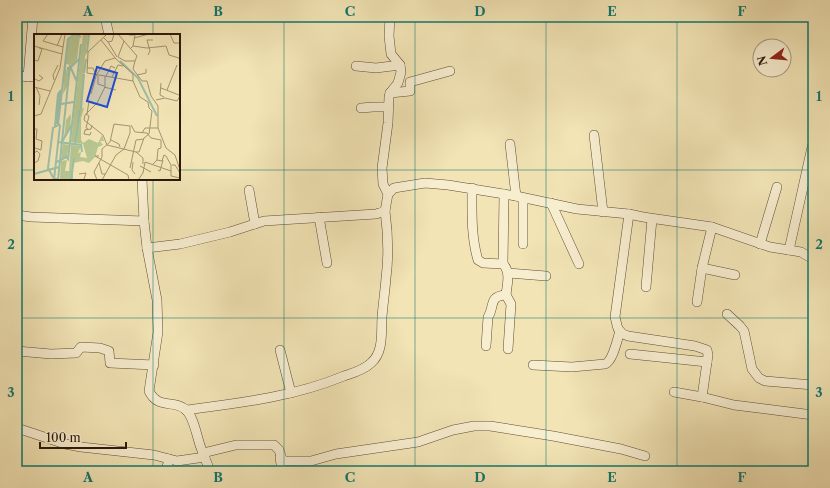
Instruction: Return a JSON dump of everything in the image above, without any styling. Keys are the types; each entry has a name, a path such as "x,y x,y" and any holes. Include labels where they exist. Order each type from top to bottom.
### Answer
{"street":[{"path":"17,76 32,77 33,17"},
{"path":"105,17 109,34"},
{"path":"388,194 383,184 382,174 388,123 388,107 390,93 398,83 401,76 400,65 391,54 389,36 390,17"},
{"path":"356,66 376,68 400,65"},
{"path":"390,93 410,91 410,82 450,71"},
{"path":"361,108 388,107"},
{"path":"594,135 603,212"},
{"path":"510,144 519,197 524,244"},
{"path":"788,250 810,167 812,148"},
{"path":"142,180 147,248 157,300 158,332 149,391 152,398 161,403 180,406 186,410 190,416 210,471"},
{"path":"186,410 276,398 338,379 372,363 381,346 382,318 388,262 388,233 385,211 388,194 394,188 425,183 448,184 577,209 629,214 652,219 712,227 770,247 801,252 813,259"},
{"path":"760,244 777,187"},
{"path":"472,188 474,237 478,260 483,263 503,264"},
{"path":"249,190 256,224"},
{"path":"504,194 503,264 508,273 506,295 511,304 508,349"},
{"path":"551,203 579,264"},
{"path":"147,248 180,244 230,232 264,221 376,214 385,211"},
{"path":"629,214 615,316 616,327 628,336 704,348 707,350 708,355 702,397"},
{"path":"17,215 31,217 144,221"},
{"path":"319,217 327,263"},
{"path":"646,287 652,219"},
{"path":"697,302 702,268 712,227"},
{"path":"702,268 735,275"},
{"path":"508,273 546,276"},
{"path":"486,346 488,317 493,301 500,295 506,295"},
{"path":"727,314 744,331 752,369 759,378 765,381 813,385"},
{"path":"533,365 572,367 609,363 620,331"},
{"path":"17,352 73,354 81,347 100,348 109,350 110,363 154,365"},
{"path":"280,350 291,393"},
{"path":"630,354 707,362"},
{"path":"674,392 734,405 813,415"},
{"path":"280,457 284,461 289,462 311,460 336,454 418,442 453,430 474,426 490,426 553,436 621,449 645,456"},
{"path":"17,428 65,444 154,455 184,461 236,445 274,445 279,450 282,471"},
{"path":"166,471 169,459"}]}
